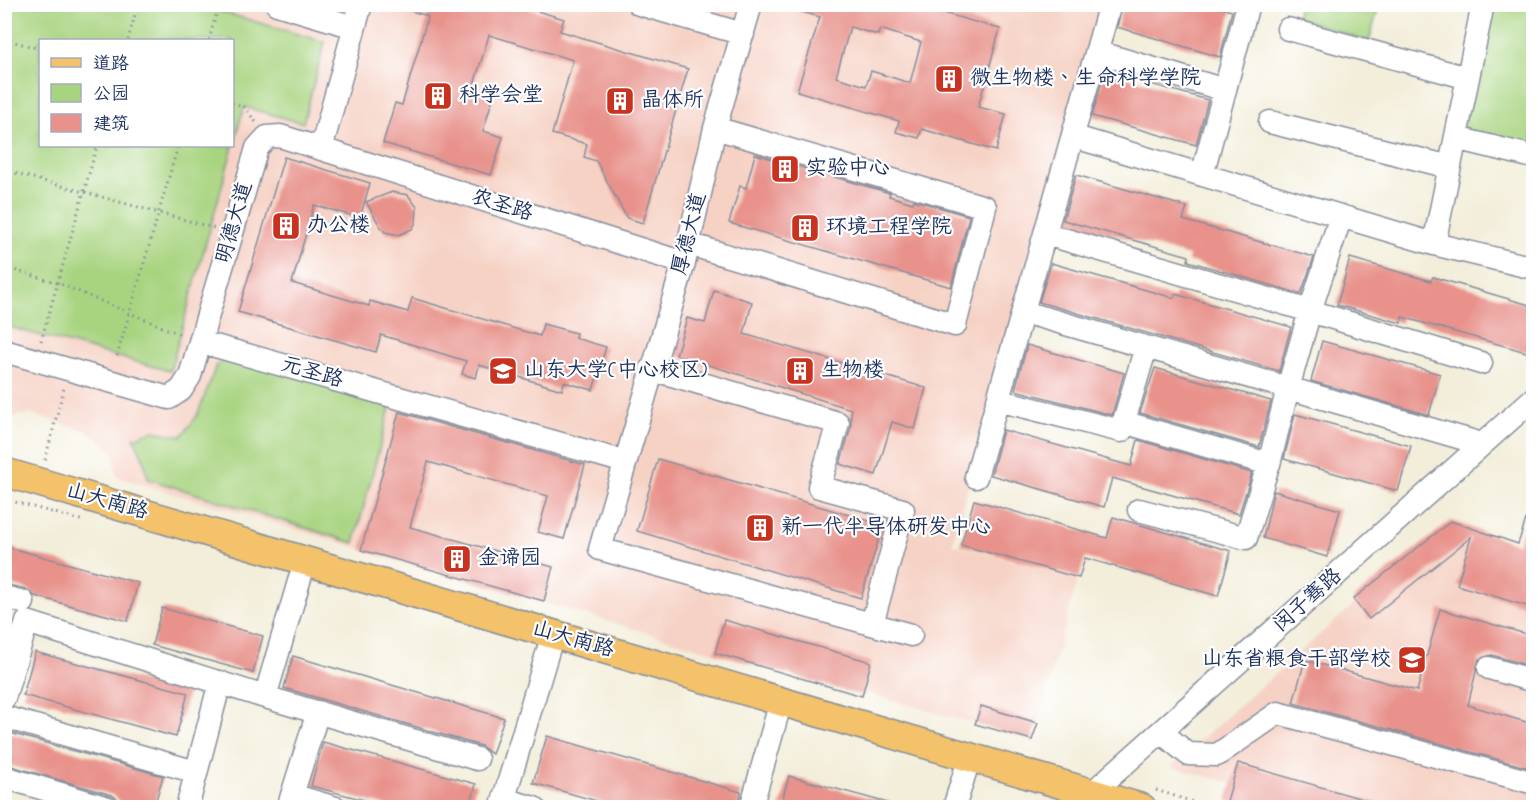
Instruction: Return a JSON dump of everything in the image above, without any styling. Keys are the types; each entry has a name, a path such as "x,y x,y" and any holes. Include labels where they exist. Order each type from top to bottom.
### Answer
{"main road":[{"name":"山大南路","path":"4,472 970,756 1090,800 1142,807"}],"street":[{"path":"277,4 354,27"},
{"path":"267,137 280,136 321,149 361,4"},
{"path":"639,4 743,34"},
{"name":"厚德大道","path":"751,4 715,128 686,254 600,549 872,624"},
{"path":"976,477 1075,136 1110,4"},
{"path":"1202,175 1248,4"},
{"path":"1434,243 1484,4"},
{"path":"1288,29 1468,78"},
{"path":"1097,52 1225,90"},
{"path":"1270,122 1450,167"},
{"name":"农圣路","path":"321,149 686,254 955,325 985,207 715,128"},
{"path":"1075,136 1434,243 1533,268"},
{"name":"明德大道","path":"4,351 169,398 181,390 190,376 201,342 257,148 267,137"},
{"path":"1456,138 1533,157"},
{"path":"1139,510 1246,538 1310,311 1341,216"},
{"path":"1046,234 1481,363"},
{"path":"1024,312 1482,444"},
{"name":"元圣路","path":"201,342 624,462"},
{"path":"998,400 1121,431 1146,347"},
{"path":"651,369 838,423 819,487 903,510 872,624 911,635"},
{"name":"闵子骞路","path":"1090,800 1161,732 1533,398"},
{"path":"1123,422 1269,464 1270,459"},
{"path":"265,697 305,561"},
{"path":"4,698 27,622 265,697 477,759"},
{"path":"534,807 502,803 553,634"},
{"path":"1489,668 1533,681"},
{"path":"187,807 219,682"},
{"path":"751,807 781,701"},
{"path":"318,712 290,801 336,807"},
{"path":"1161,732 1188,754 1217,755 1278,712 1533,783"},
{"path":"4,717 196,772"},
{"path":"954,807 970,756"},
{"path":"4,777 108,807"}],"path":[{"path":"128,39 138,4"},
{"path":"209,39 219,4"},
{"path":"4,39 39,49"},
{"path":"234,104 244,107 267,137"},
{"path":"41,341 97,147"},
{"path":"117,356 178,147"},
{"path":"4,170 232,234"},
{"path":"4,267 57,284 129,315 201,342"},
{"path":"45,460 59,407"}],"shaded area":[{"name":"山东大学(中心校区)","path":"5,5 1104,5 952,544 1078,579 1032,740 863,692 862,696 117,477 113,451 87,431 30,414 5,418"},
{"name":"山东省粮食干部学校","path":"1445,524 1533,554 1533,807 1325,807 1170,767"}],"green space":[{"path":"4,5 198,5 325,42 303,123 244,107 234,143 234,39 39,39 39,147 233,147 170,371 5,326"},
{"path":"1299,5 1379,5 1369,42 1296,17"},
{"path":"1492,5 1533,5 1533,151 1463,129"},
{"path":"227,357 392,400 354,543 148,479 144,460 134,438 152,431 182,436 197,416 216,366"}],"building":[{"path":"401,4 514,4 564,19 560,31 688,69 643,223 627,218 596,161 584,157 587,144 552,134 573,60 489,35 473,88 494,94 483,131 503,137 491,175 383,143 395,103 402,105 428,16 400,8"},
{"name":"微生物楼、生命科学学院","path":"789,4 912,4 1000,29 978,107 1006,114 996,151 922,129 919,138 896,132 899,121 797,91 820,17 788,8","holes":["850,27 878,35 880,29 921,42 910,83 871,71 866,86 836,77"]},
{"path":"1123,4 1207,4 1232,11 1220,57 1117,27"},
{"path":"1105,71 1208,100 1196,145 1092,116"},
{"path":"755,154 890,193 889,196 913,203 914,200 969,216 951,287 729,223 740,186 746,188"},
{"path":"284,157 370,183 360,218 314,205 292,283 369,306 370,301 408,312 412,298 540,336 543,324 576,333 575,338 606,347 593,390 564,382 562,390 479,365 476,378 462,374 466,361 381,335 376,352 238,312"},
{"path":"1076,175 1187,207 1183,220 1314,257 1301,294 1188,261 1189,256 1063,220"},
{"path":"392,192 408,195 417,207 416,222 412,229 399,235 385,232 366,202"},
{"path":"1350,258 1431,281 1433,277 1533,306 1533,354 1402,317 1401,323 1337,305"},
{"path":"1051,263 1174,298 1175,294 1291,327 1279,371 1039,302"},
{"name":"生物楼","path":"714,290 752,302 744,334 926,388 915,429 892,422 876,475 840,464 851,427 851,409 676,355 687,318 705,323"},
{"path":"1322,341 1440,374 1429,415 1311,381"},
{"path":"1027,345 1124,373 1112,415 1015,390"},
{"path":"1155,368 1271,401 1259,447 1140,413"},
{"path":"399,412 585,465 564,539 538,532 548,496 428,462 410,527 553,567 544,601 361,550"},
{"path":"1295,414 1411,446 1398,491 1284,459"},
{"path":"1003,430 1131,466 1138,440 1252,473 1239,514 1112,478 1104,507 991,475"},
{"name":"新一代半导体研发中心","path":"658,459 883,525 861,598 637,531"},
{"path":"1274,491 1340,510 1327,557 1263,538"},
{"path":"974,500 1107,538 1113,517 1231,551 1218,596 1085,558 1079,578 961,545"},
{"path":"1531,504 1533,504 1533,608 1457,585 1471,537 1369,619 1353,599 1451,521 1518,544"},
{"path":"4,546 138,583 128,621 35,596 26,589 4,584"},
{"path":"162,608 263,636 253,673 152,645"},
{"path":"1440,609 1533,636 1533,667 1492,655 1479,659 1468,705 1533,724 1533,769 1293,703 1305,660 1417,691"},
{"path":"724,620 871,662 862,696 715,653"},
{"path":"35,652 188,693 176,737 23,695"},
{"path":"293,656 504,718 492,754 481,746 284,688"},
{"path":"981,706 1038,723 1032,740 975,724"},
{"path":"10,733 163,776 154,807 121,807 118,799 112,795 4,764"},
{"path":"547,736 741,792 738,807 618,807 533,783"},
{"path":"323,742 476,784 470,807 391,807 311,786"},
{"path":"1238,763 1380,804 1380,807 1249,807 1227,801"},
{"path":"789,776 888,803 887,807 780,807"}],"place":[{"name":"微生物楼、生命科学学院","path":"949,79"},
{"name":"科学会堂","path":"438,96"},
{"name":"晶体所","path":"620,101"},
{"name":"实验中心","path":"785,169"},
{"name":"办公楼","path":"286,226"},
{"name":"环境工程学院","path":"805,228"},
{"name":"山东大学(中心校区)","path":"503,371"},
{"name":"生物楼","path":"800,371"},
{"name":"新一代半导体研发中心","path":"760,528"},
{"name":"金谛园","path":"457,559"},
{"name":"山东省粮食干部学校","path":"1412,660"}]}
